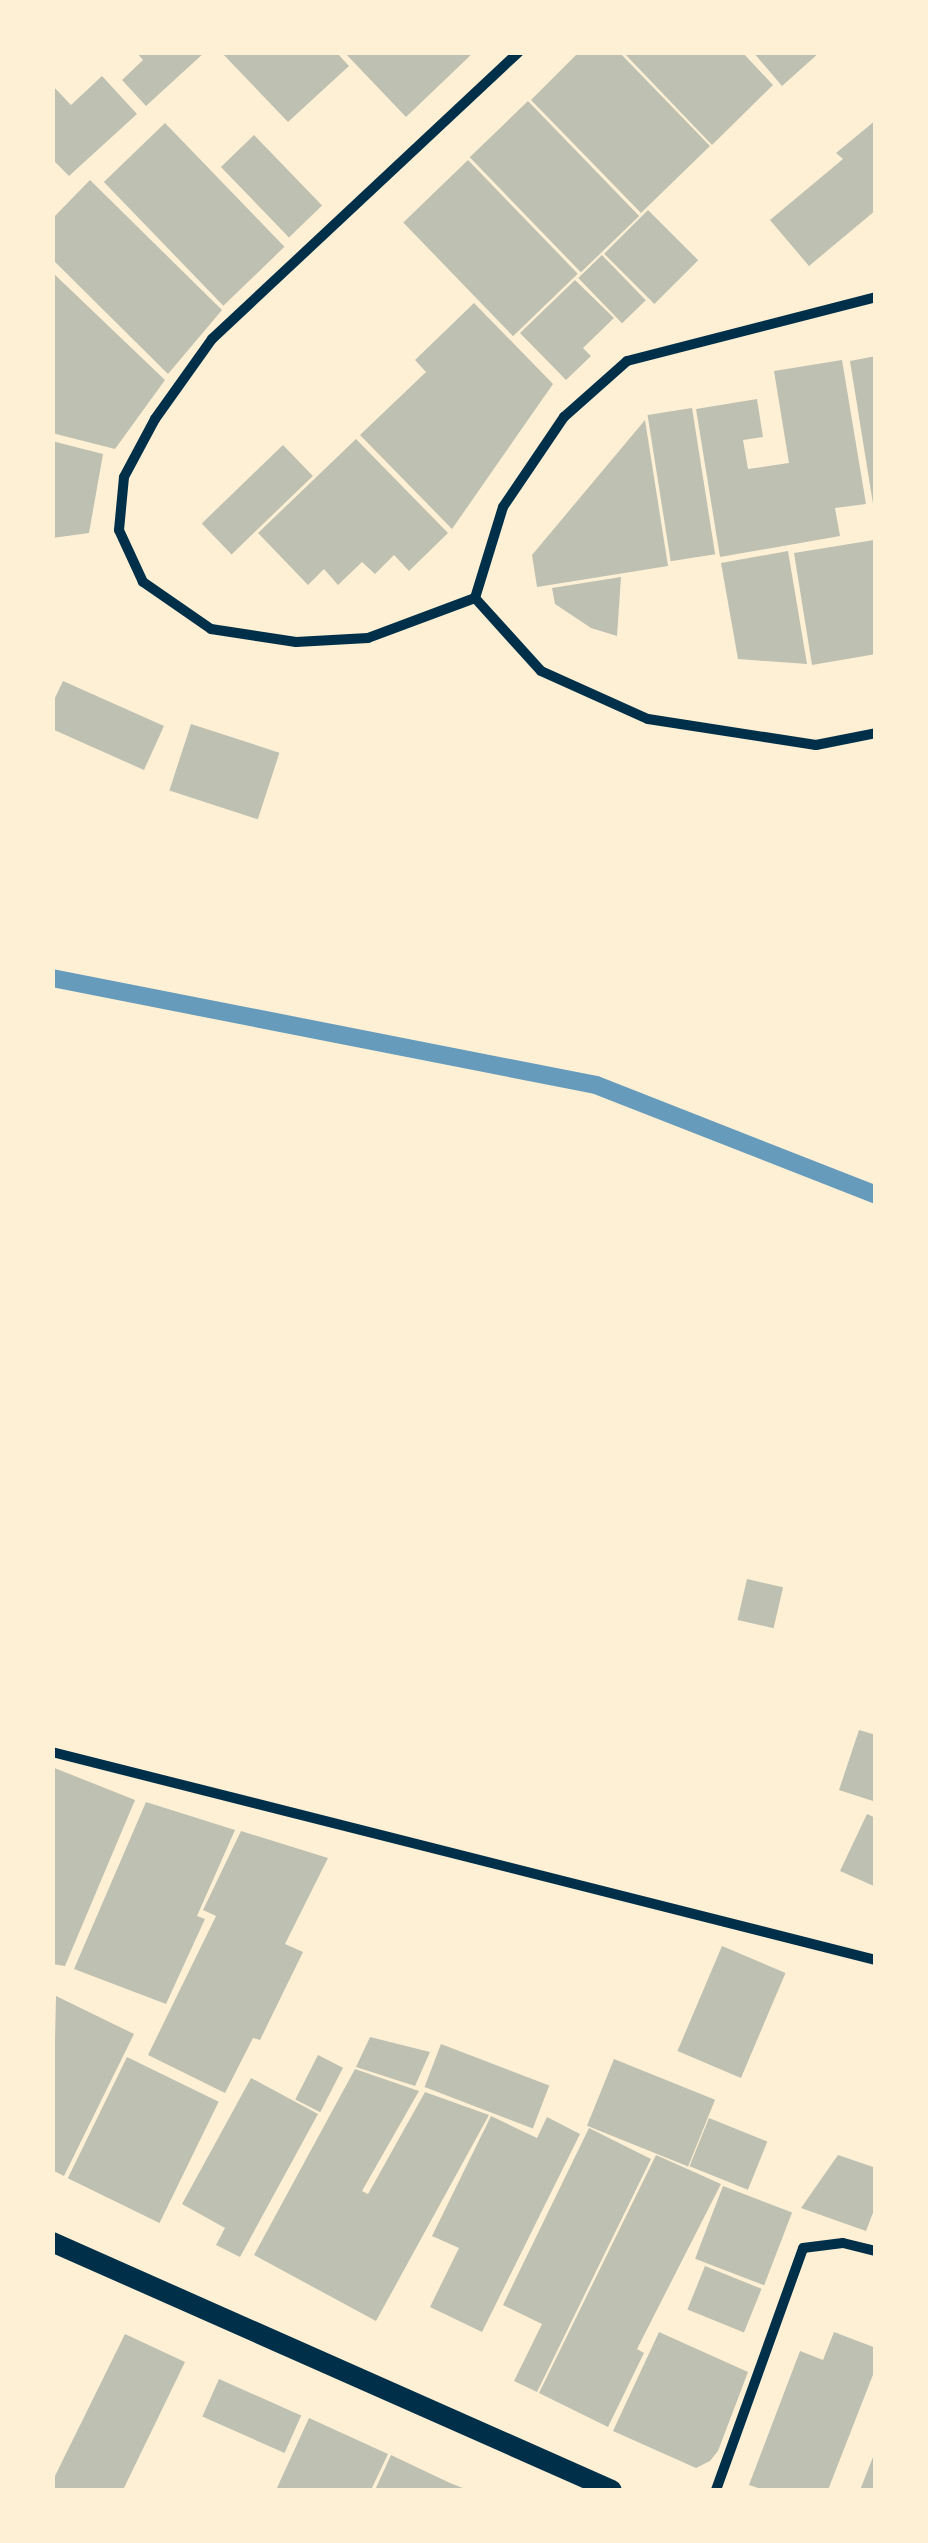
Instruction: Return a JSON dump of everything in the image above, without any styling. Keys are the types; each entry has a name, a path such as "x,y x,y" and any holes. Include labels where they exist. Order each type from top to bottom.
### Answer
{"main road":[{"path":"52,2242 612,2490"}],"street":[{"path":"475,598 368,638 296,642 211,629 143,582 118,530 124,477 155,419 212,340 519,52"},
{"path":"475,598 504,507 564,417 627,360 873,296"},
{"path":"475,598 541,671 648,720 816,745 876,733"},
{"path":"52,1752 876,1960"},
{"path":"716,2490 803,2248 843,2243 876,2251"}],"building":[{"path":"136,52 205,52 146,106 122,80 143,60"},
{"path":"221,52 336,52 349,66 288,122"},
{"path":"344,52 474,52 406,117"},
{"path":"579,52 619,52 710,146 641,213 531,100"},
{"path":"623,52 742,52 773,85 712,145"},
{"path":"753,52 820,52 782,86"},
{"path":"102,76 137,114 69,176 52,159 52,85 71,105"},
{"path":"528,101 639,216 581,272 470,157"},
{"path":"876,120 876,210 809,266 770,220 843,159 836,153"},
{"path":"165,123 284,247 223,306 104,182"},
{"path":"254,135 322,205 289,237 221,167"},
{"path":"468,160 578,274 513,336 403,223"},
{"path":"90,180 222,310 168,374 52,259 52,219"},
{"path":"648,210 698,260 654,304 604,254"},
{"path":"602,255 646,300 622,323 578,278"},
{"path":"52,272 165,380 115,449 52,433"},
{"path":"575,280 614,318 583,348 591,356 566,380 520,333"},
{"path":"474,303 553,384 452,529 360,435 426,372 415,360"},
{"path":"876,356 876,504 873,504 850,361"},
{"path":"842,360 866,504 835,508 840,536 720,557 696,409 757,399 763,437 743,440 748,469 789,463 774,371"},
{"path":"692,408 715,554 671,561 648,415"},
{"path":"645,420 668,566 537,587 532,555"},
{"path":"356,439 448,533 409,571 394,555 375,574 362,562 338,585 324,569 308,585 258,533"},
{"path":"52,441 103,454 89,533 52,538"},
{"path":"283,445 313,476 232,554 202,523"},
{"path":"874,540 876,654 812,665 794,553"},
{"path":"788,551 807,664 738,659 721,563"},
{"path":"621,577 617,636 591,628 555,604 552,588"},
{"path":"63,681 164,726 144,770 52,729 52,704"},
{"path":"191,724 279,753 258,819 169,791"},
{"path":"747,1579 783,1587 774,1628 738,1620"},
{"path":"859,1730 876,1735 876,1802 839,1790"},
{"path":"52,1767 135,1800 65,1966 52,1964"},
{"path":"146,1802 235,1830 197,1916 205,1919 166,2004 74,1969"},
{"path":"867,1814 876,1818 876,1887 840,1871"},
{"path":"241,1831 328,1858 285,1944 303,1952 260,2040 253,2038 225,2093 148,2055 216,1916 203,1910"},
{"path":"722,1946 786,1973 741,2078 677,2051"},
{"path":"56,1996 134,2034 64,2176 52,2170"},
{"path":"370,2037 430,2052 415,2086 356,2067"},
{"path":"441,2044 549,2086 533,2129 425,2087"},
{"path":"318,2055 343,2068 320,2112 295,2100"},
{"path":"127,2057 219,2102 159,2223 68,2178"},
{"path":"614,2059 715,2100 688,2167 587,2126"},
{"path":"355,2069 419,2091 362,2191 368,2194 425,2092 489,2115 376,2321 254,2255"},
{"path":"251,2078 318,2114 240,2257 216,2245 225,2228 182,2204"},
{"path":"491,2116 537,2138 547,2117 580,2134 482,2332 430,2307 459,2248 432,2236"},
{"path":"709,2118 767,2142 748,2190 690,2166"},
{"path":"589,2128 651,2159 537,2392 514,2381 542,2324 503,2305"},
{"path":"656,2155 721,2184 637,2349 644,2353 608,2427 539,2393"},
{"path":"838,2155 876,2168 876,2205 866,2231 801,2208"},
{"path":"723,2186 792,2213 764,2285 695,2259"},
{"path":"705,2266 762,2289 744,2332 687,2310"},
{"path":"659,2332 748,2372 718,2451 710,2461 696,2468 613,2431"},
{"path":"834,2332 876,2348 876,2367 828,2490 764,2490 749,2485 800,2351 823,2360"},
{"path":"125,2334 185,2362 123,2490 52,2490 52,2482"},
{"path":"219,2379 301,2416 285,2453 202,2416"},
{"path":"309,2418 388,2454 371,2490 276,2490"},
{"path":"875,2452 876,2490 860,2490"},
{"path":"391,2455 450,2483 468,2490 375,2490"}],"waterway":[{"path":"52,978 596,1085 876,1195"}]}
